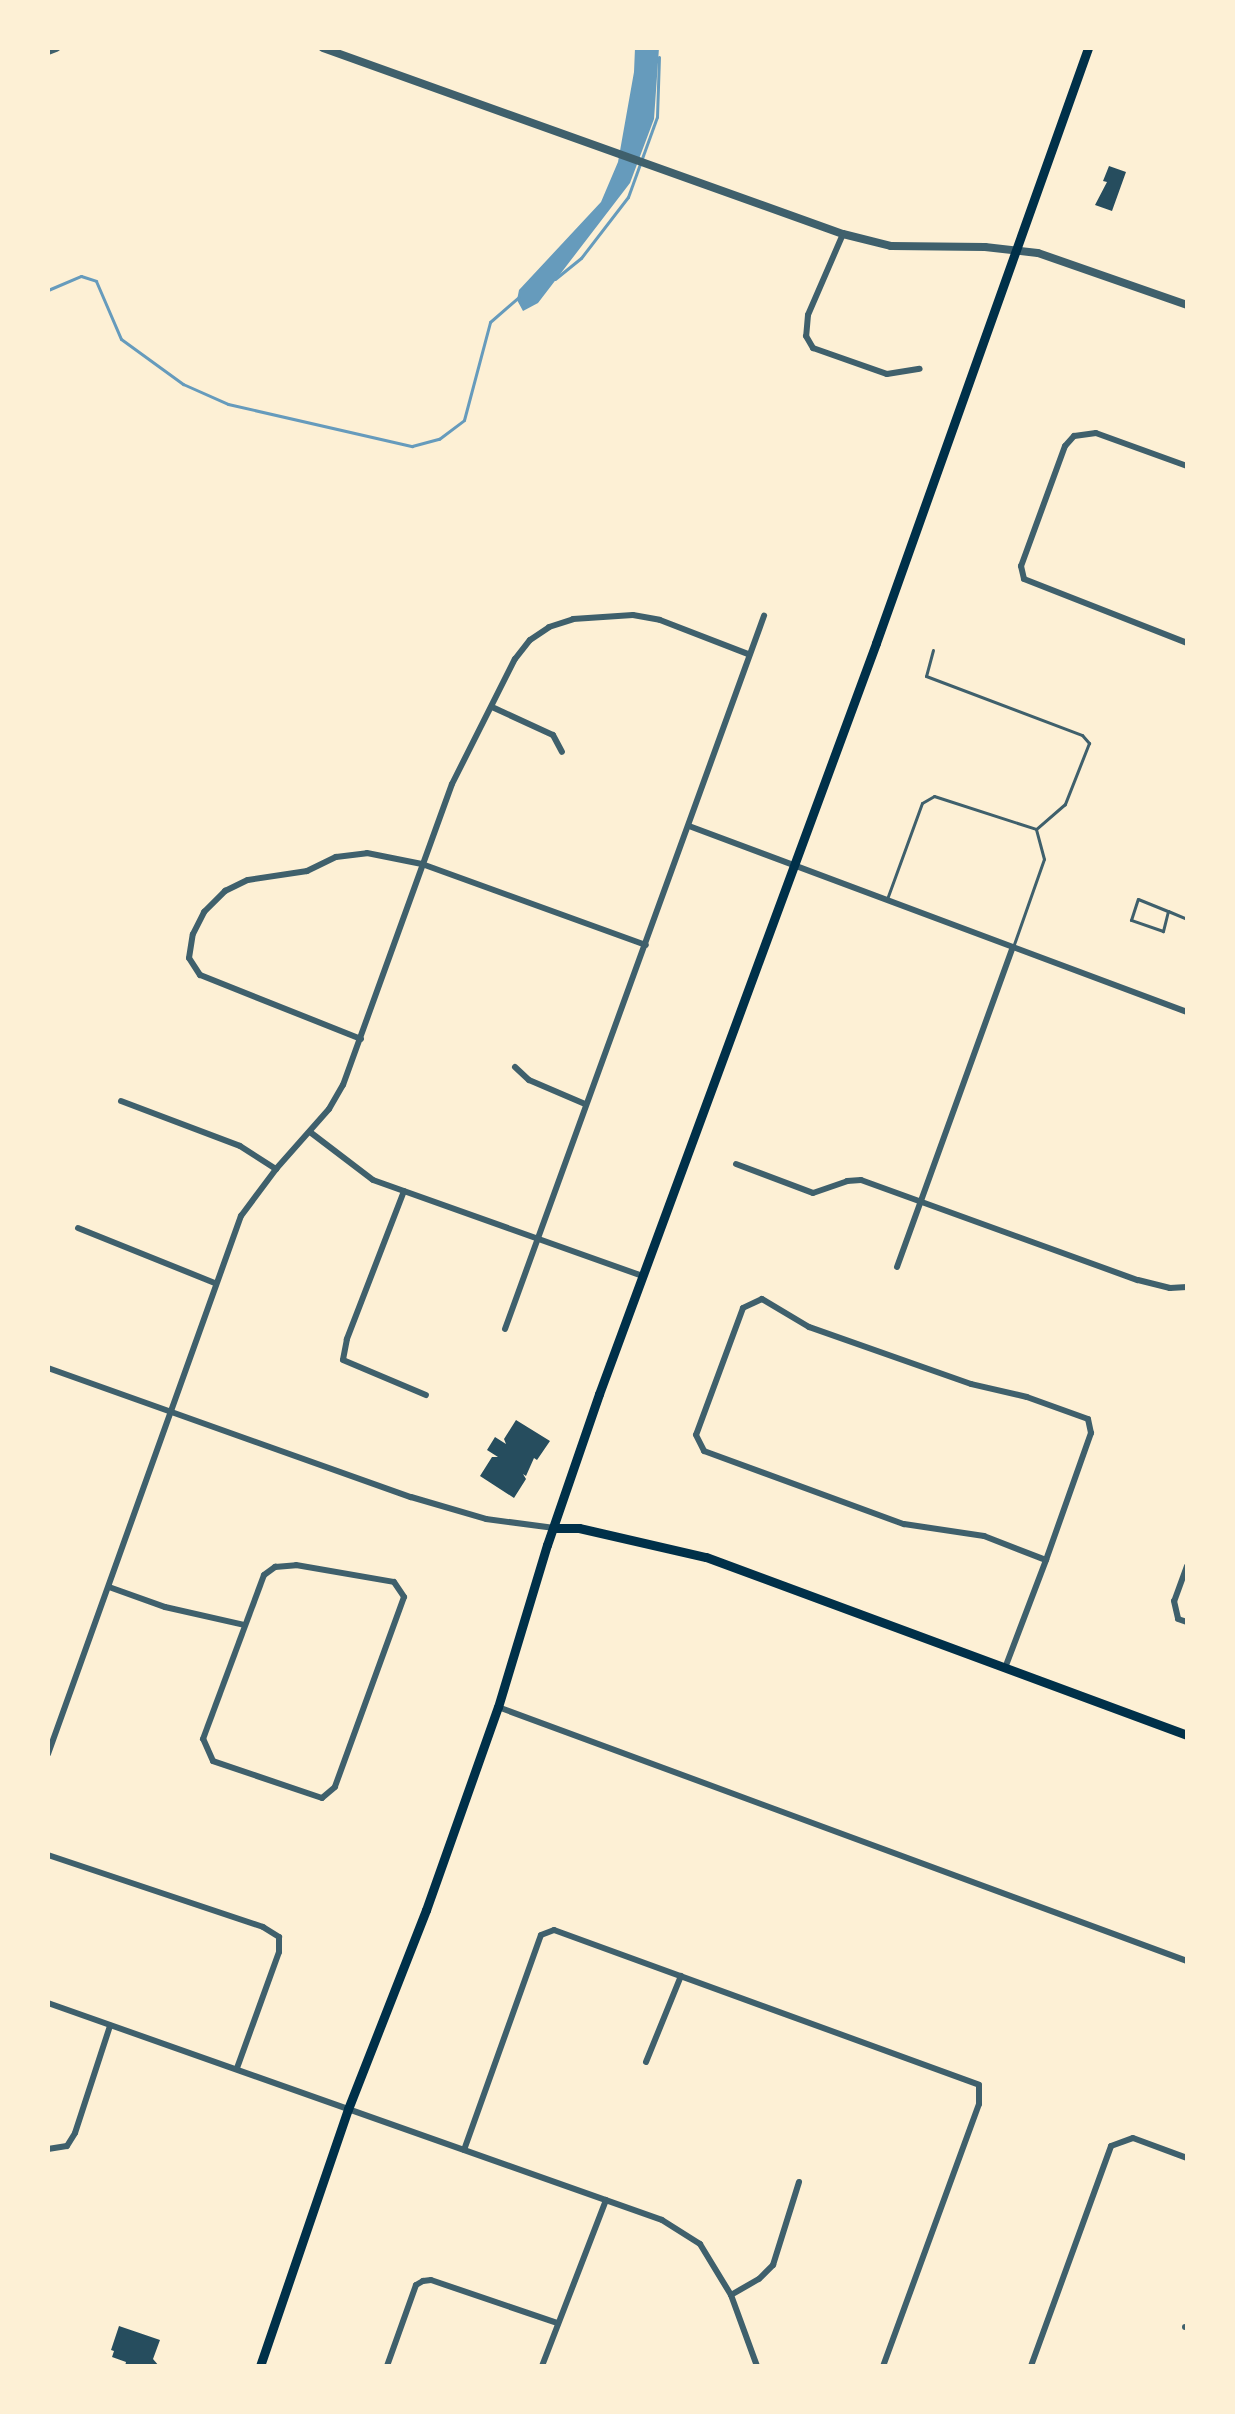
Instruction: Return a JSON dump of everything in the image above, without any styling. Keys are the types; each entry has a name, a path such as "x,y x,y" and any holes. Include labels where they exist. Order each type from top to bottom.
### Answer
{"main road":[{"path":"260,2366 348,2109 426,1910 498,1707 554,1528 642,1276 881,628 1088,48"},
{"path":"554,1528 579,1528 706,1557 1187,1735"}],"street":[{"path":"48,51 56,48"},
{"path":"323,48 843,234 891,246 1016,249 1038,253 1187,305"},
{"path":"843,234 808,315 806,336 813,348 887,374 920,369"},
{"path":"1187,466 1096,433 1074,436 1065,446 1021,566 1024,579 1187,643"},
{"path":"48,1754 241,1216 276,1169 310,1132 343,1085 452,784 515,659 530,640 549,627 573,619 633,615 660,620 748,654"},
{"path":"505,1329 764,616"},
{"path":"492,707 553,735 562,752"},
{"path":"689,826 1187,1012"},
{"path":"361,1039 200,975 189,958 193,934 204,912 225,891 248,880 307,871 336,857 367,853 422,864 646,945"},
{"path":"897,1267 1013,947"},
{"path":"515,1067 529,1080 585,1104"},
{"path":"121,1101 240,1146 276,1169"},
{"path":"310,1132 373,1180 642,1276"},
{"path":"736,1164 813,1193 847,1181 861,1180 1138,1280 1170,1288 1187,1287"},
{"path":"404,1191 347,1339 343,1360 426,1395"},
{"path":"78,1228 215,1283"},
{"path":"1005,1669 1046,1560 1091,1433 1088,1419 1027,1397 971,1384 809,1327 762,1299 743,1308 696,1435 704,1451 904,1524 984,1536 1046,1560"},
{"path":"48,1368 421,1500 486,1519 554,1528"},
{"path":"296,1565 394,1582 403,1593 335,1787 322,1798 241,1773 213,1761 206,1750 203,1739 244,1625 264,1575 275,1567 296,1565"},
{"path":"1187,1566 1174,1601 1178,1619 1187,1622"},
{"path":"109,1587 165,1607 244,1625"},
{"path":"498,1707 1187,1961"},
{"path":"48,1855 263,1927 279,1937 279,1952 237,2068"},
{"path":"464,2150 541,1935 554,1930 979,2085 979,2104 883,2366"},
{"path":"646,2062 681,1976"},
{"path":"48,2003 662,2220 700,2244 731,2295 757,2366"},
{"path":"48,2149 67,2146 75,2133 110,2026"},
{"path":"1031,2366 1111,2146 1133,2138 1187,2158"},
{"path":"731,2295 759,2279 773,2265 799,2182"},
{"path":"542,2366 606,2200"},
{"path":"387,2366 416,2285 423,2281 431,2280 557,2323"}],"lane":[{"path":"933,650 926,676 1082,735 1089,743 1065,804 1036,829"},
{"path":"886,901 922,803 934,796 1036,829"},
{"path":"1013,947 1044,859 1036,829"},
{"path":"1168,911 1163,931 1131,920 1138,899 1168,911 1187,919"}],"water":[{"path":"635,48 659,48 654,119 630,183 538,303 523,311 517,300 519,290 601,202 618,162 634,72"}],"building":[{"path":"1109,166 1126,172 1112,211 1095,205 1107,182 1103,181"},
{"path":"516,1420 550,1441 537,1460 534,1458 526,1476 523,1474 526,1479 514,1498 480,1476 492,1457 498,1457 487,1450 495,1437 506,1444 504,1439"},
{"path":"119,2326 160,2340 153,2359 159,2366 125,2366 126,2362 112,2357 114,2351 111,2350"}],"waterway":[{"path":"555,279 581,258 628,197 657,117 659,57"},
{"path":"48,290 81,276 96,281 121,339 183,384 228,404 412,446 439,439 464,420 490,322 519,297"}]}
